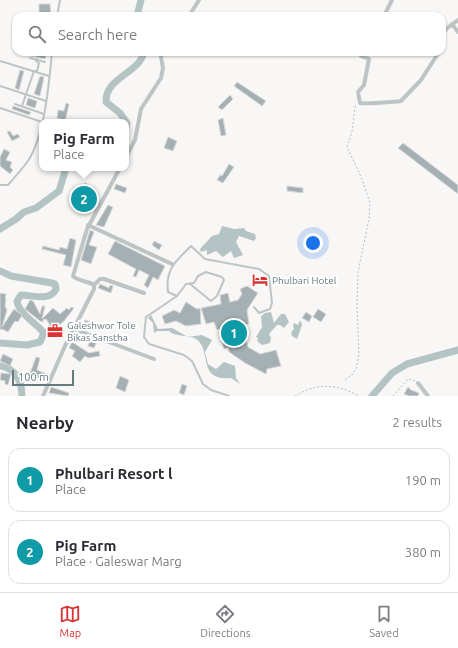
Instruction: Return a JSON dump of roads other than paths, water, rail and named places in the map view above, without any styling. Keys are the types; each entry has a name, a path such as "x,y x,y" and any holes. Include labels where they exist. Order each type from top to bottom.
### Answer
{"street":[{"path":"192,12 199,0"},
{"path":"386,12 392,0"},
{"path":"446,31 458,20"},
{"path":"452,24 458,32"},
{"path":"129,151 135,140 141,109 161,78 164,68 161,56"},
{"path":"361,56 369,59 364,85 358,92 360,103 363,105 374,102 401,101 421,80 436,56"},
{"path":"94,285 73,276 88,225 118,171"},
{"path":"88,225 172,264"},
{"path":"43,396 94,289 94,285 100,279 104,279 144,293"},
{"path":"74,329 154,359"},
{"path":"418,383 428,396"}],"lane":[{"path":"58,12 60,0"},
{"path":"43,119 52,56"},
{"path":"30,58 45,62"},
{"path":"22,106 34,71 37,71 39,63 36,59"},
{"path":"0,61 50,76"},
{"path":"0,86 46,101"},
{"path":"14,104 44,114"},
{"path":"0,108 39,121"},
{"path":"0,185 8,185 28,160 39,133"},
{"path":"177,296 168,292 172,264 191,246 205,259 259,270 269,276 272,303 270,309 259,313 254,307"},
{"path":"190,284 211,301 217,296 224,280 222,277 206,272 198,276 194,283 186,284 177,296 146,317 144,337 149,344 184,355 192,361 202,384 211,390 229,396"}],"waterway":[{"path":"138,12 141,0"},
{"path":"124,119 120,113 106,102 107,94 116,81 136,66 142,56"},
{"path":"0,229 24,212 36,208 59,191 65,171"},
{"path":"0,271 11,276 52,283 55,284 56,289 53,293 45,297 21,295 17,301 18,306 24,314 44,333 40,342 27,345 0,343"},
{"path":"372,396 392,373 407,364 458,350"},
{"path":"0,366 6,367 17,376 21,386 22,396"}],"place":[{"name":"Pig Farm","path":"84,199"},
{"name":"Phulbari Hotel","path":"260,280"},
{"name":"Galeshwor Tole Bikas Sanstha","path":"55,331"},
{"name":"Phulbari Resort l","path":"234,333"}]}
